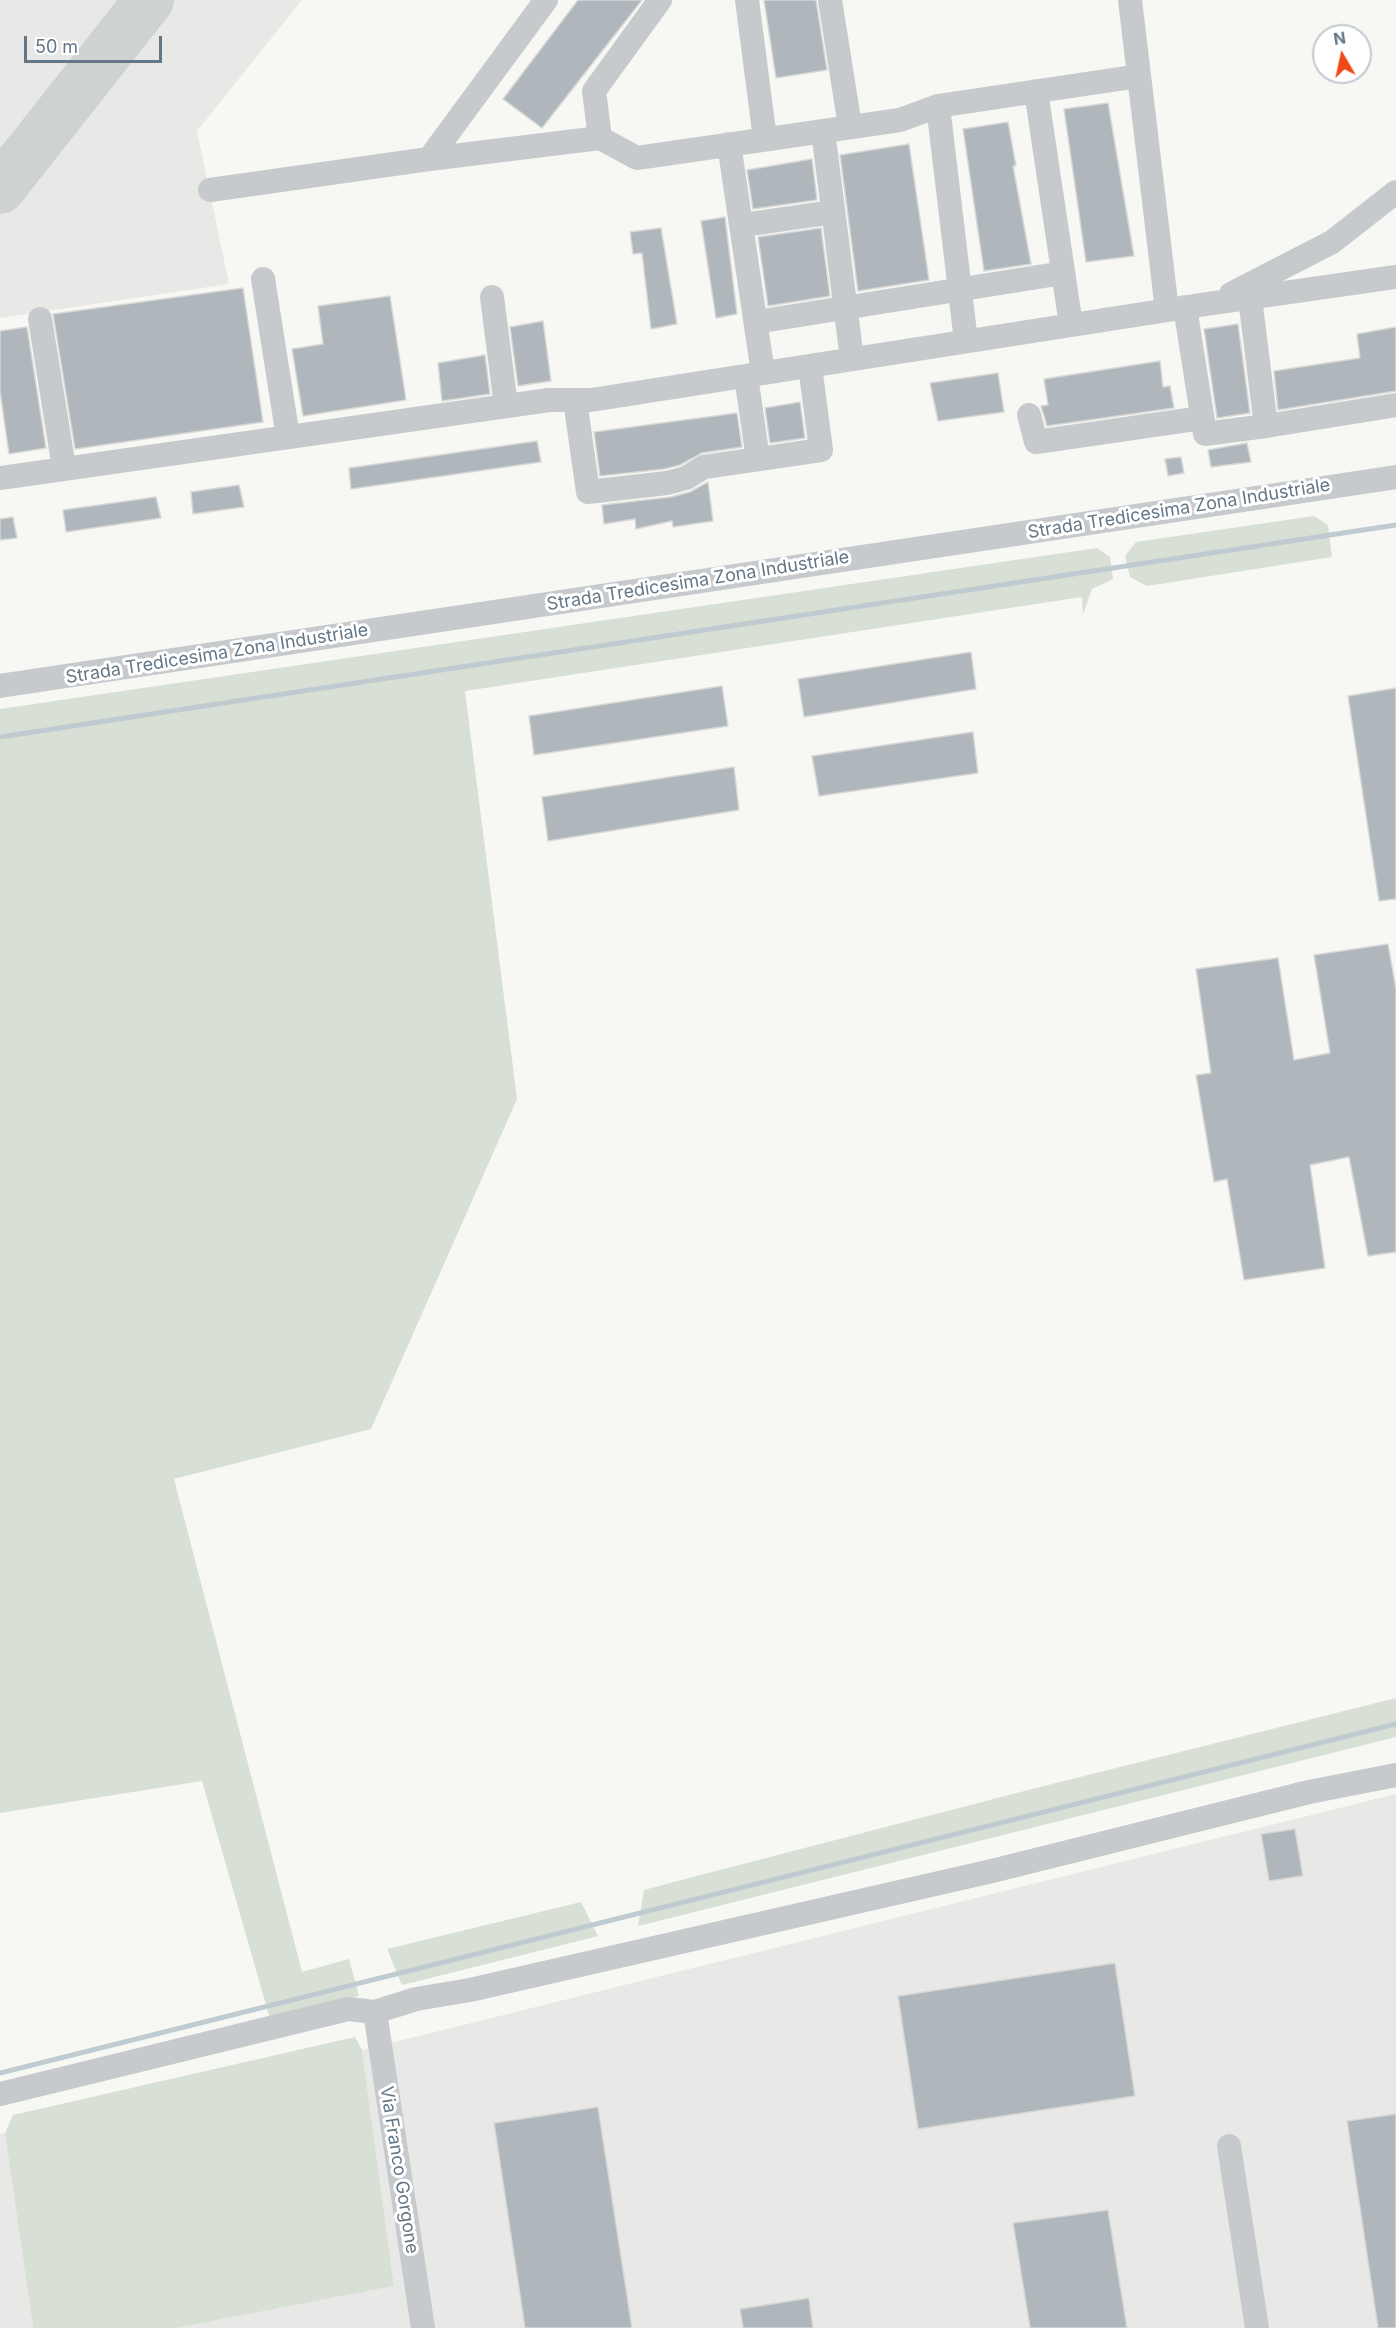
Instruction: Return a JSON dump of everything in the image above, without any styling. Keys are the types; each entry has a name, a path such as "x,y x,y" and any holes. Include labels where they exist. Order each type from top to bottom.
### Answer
{"street":[{"path":"429,159 546,0"},
{"path":"600,138 594,91 660,0"},
{"path":"747,0 765,139"},
{"path":"830,0 850,126"},
{"path":"1130,0 1139,76 1176,309 1205,434 1396,405"},
{"path":"210,190 600,138 637,158 900,120 938,106 1139,76"},
{"path":"1036,91 1071,325"},
{"path":"938,106 966,341"},
{"path":"824,131 852,359"},
{"path":"729,144 756,322 754,375 758,459"},
{"path":"1213,303 1332,242 1396,192"},
{"path":"743,225 833,212"},
{"path":"756,322 1063,273"},
{"path":"1,470 64,468 549,400 591,400 1213,303 1396,277"},
{"path":"262,279 288,437"},
{"path":"492,297 506,406"},
{"path":"1250,298 1266,426"},
{"path":"40,319 64,468"},
{"path":"574,400 588,492 667,483 686,478 704,467 821,450 810,366"},
{"path":"1029,415 1036,442 1202,418"},
{"name":"Strada Tredicesima Zona Industriale","path":"0,686 1396,477"},
{"path":"0,2094 348,2009 375,2012 416,1999 493,1985 992,1871 1310,1792 1396,1775"},
{"name":"Via Franco Gorgone","path":"375,2012 423,2328"},
{"path":"1229,2146 1257,2328"}],"shaded area":[{"path":"0,0 302,0 197,131 229,284 0,318"},
{"path":"1314,516 1328,525 1332,557 1147,586 1130,577 1125,556 1136,542"},
{"path":"1097,548 1110,557 1113,579 1092,589 1083,614 1082,597 465,691 517,1099 371,1429 174,1479 302,1972 349,1959 359,1996 270,2019 202,1781 0,1813 0,709"},
{"path":"1396,1698 1396,1737 638,1926 644,1890 1036,1788"},
{"path":"1396,1794 1396,2328 176,2328 394,2286 362,2050"},
{"path":"581,1902 598,1936 402,1985 387,1949"},
{"path":"355,2037 362,2050 394,2286 176,2328 33,2328 5,2133 13,2115"},
{"path":"5,2133 33,2328 0,2328 0,2134"}],"building":[{"path":"578,0 642,0 542,128 503,99"},
{"path":"764,0 816,0 827,70 776,78"},
{"path":"1108,103 1134,256 1086,262 1064,109"},
{"path":"1008,122 1016,166 1013,166 1031,264 984,271 963,129"},
{"path":"909,144 929,280 858,291 840,155"},
{"path":"812,159 817,200 753,209 747,170"},
{"path":"725,217 737,314 716,318 701,221"},
{"path":"661,228 677,324 651,329 642,253 633,254 630,232"},
{"path":"821,228 830,296 768,306 758,237"},
{"path":"243,288 263,422 75,449 53,314"},
{"path":"390,296 406,400 303,416 292,349 323,344 318,306"},
{"path":"543,321 551,381 518,386 510,327"},
{"path":"1238,324 1250,413 1217,418 1204,329"},
{"path":"27,327 46,448 9,454 0,391 0,331"},
{"path":"1396,327 1396,391 1278,410 1274,371 1360,358 1357,334"},
{"path":"485,355 490,394 442,401 438,363"},
{"path":"1160,361 1163,387 1170,386 1174,408 1047,426 1041,406 1048,405 1044,379"},
{"path":"998,373 1004,412 938,421 930,383"},
{"path":"800,402 805,438 770,443 765,408"},
{"path":"737,413 742,447 702,453 680,465 664,469 600,476 594,432"},
{"path":"537,441 541,462 351,489 349,468"},
{"path":"1247,443 1251,462 1211,467 1208,450"},
{"path":"1181,457 1184,473 1168,476 1165,459"},
{"path":"708,482 713,521 673,527 672,521 636,529 635,519 604,524 602,505 671,497 690,492"},
{"path":"239,485 244,507 193,514 191,492"},
{"path":"156,497 161,518 66,532 63,510"},
{"path":"13,517 17,538 0,540 0,519"},
{"path":"971,652 976,689 804,717 798,679"},
{"path":"722,686 728,726 534,755 529,716"},
{"path":"1396,688 1396,899 1379,901 1348,696"},
{"path":"973,732 978,773 819,796 812,756"},
{"path":"734,767 739,810 548,841 542,797"},
{"path":"1388,944 1396,989 1396,1252 1368,1256 1349,1157 1310,1165 1325,1268 1244,1280 1227,1179 1214,1182 1196,1075 1211,1073 1196,969 1278,958 1294,1060 1330,1053 1314,955"},
{"path":"1295,1829 1303,1876 1269,1881 1261,1834"},
{"path":"1115,1963 1135,2096 918,2129 898,1996"},
{"path":"598,2107 632,2328 525,2328 494,2123"},
{"path":"1396,2114 1396,2328 1378,2328 1347,2121"},
{"path":"1108,2210 1127,2328 1030,2328 1013,2223"},
{"path":"809,2298 813,2328 743,2328 740,2309"}],"waterway":[{"path":"0,737 1396,525"},
{"path":"0,2073 1396,1724"}],"taxiway":[{"path":"0,189 149,0"}]}
